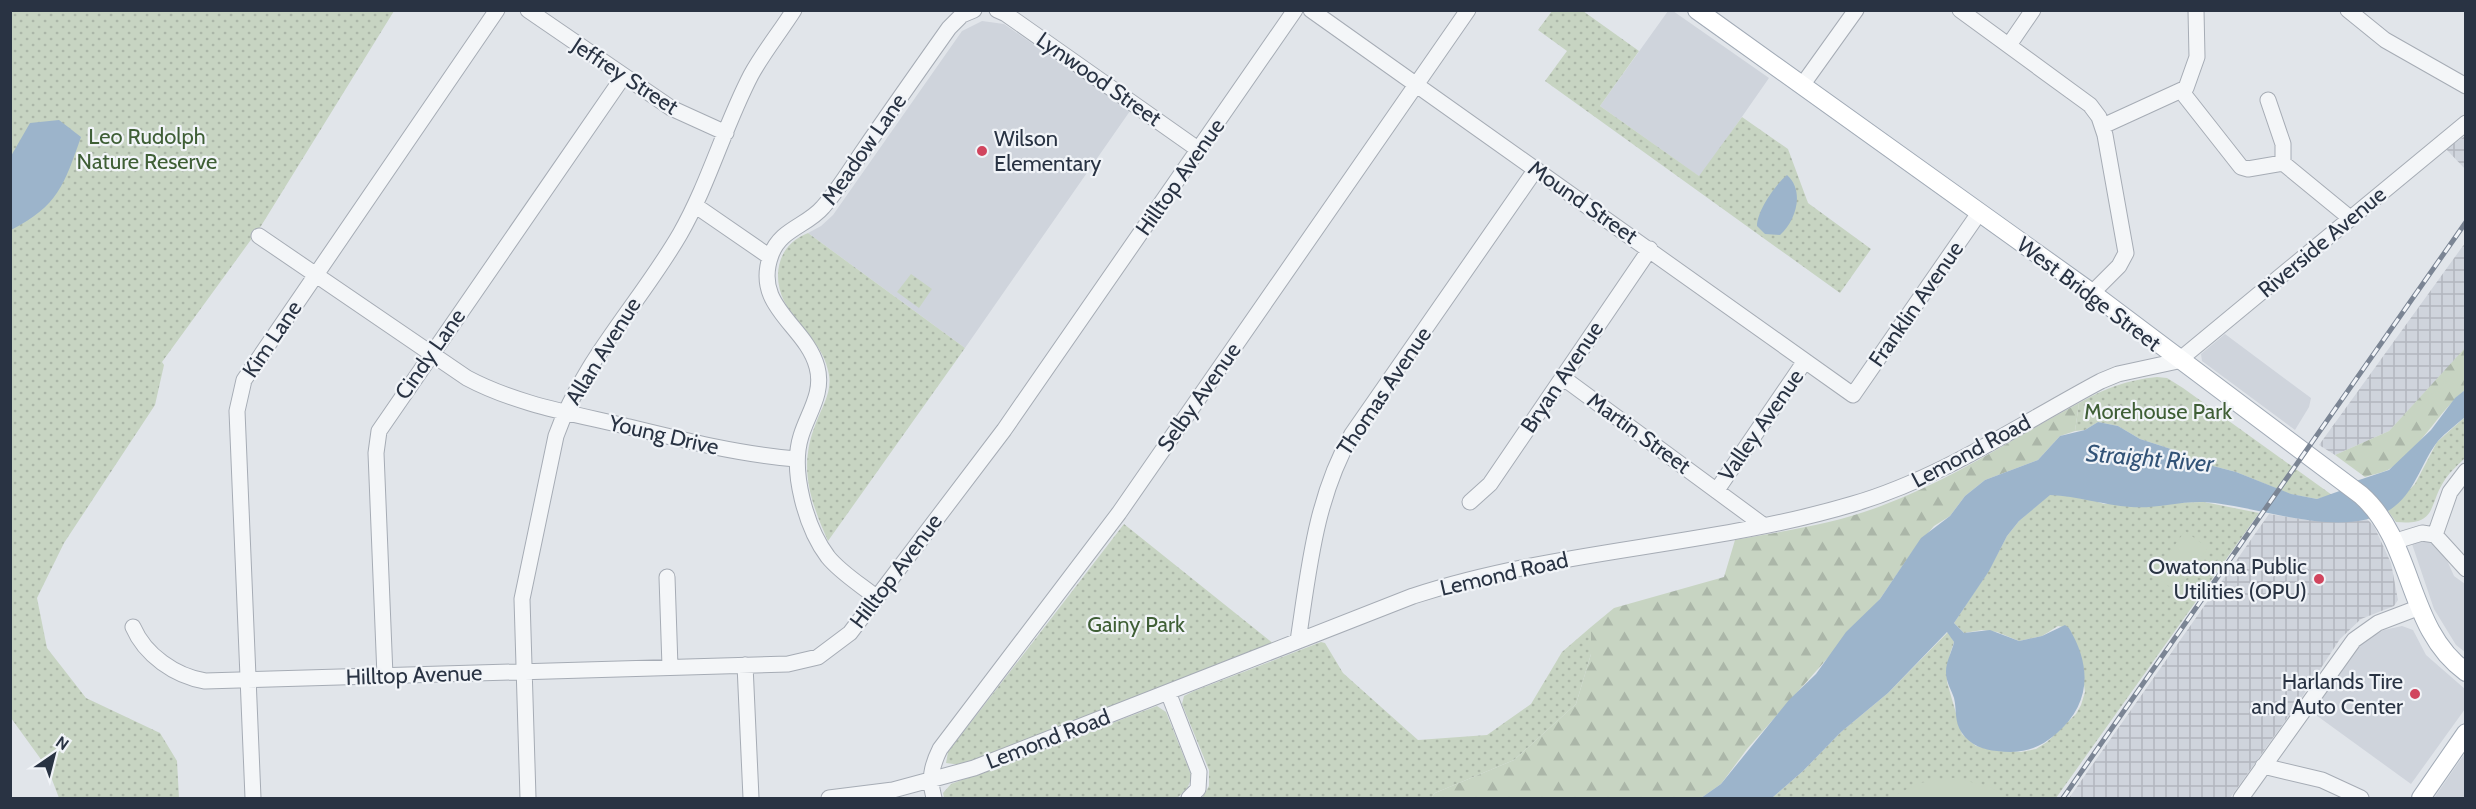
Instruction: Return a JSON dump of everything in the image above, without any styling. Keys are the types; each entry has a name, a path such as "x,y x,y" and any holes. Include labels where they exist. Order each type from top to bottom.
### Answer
{"main road":[{"name":"West Bridge Street","path":"1697,10 2092,293 2178,361 2369,502 2391,533 2420,607 2438,644 2466,672"},
{"path":"2421,798 2466,733"}],"street":[{"name":"Kim Lane","path":"253,798 237,403 244,380 497,10"},
{"name":"Jeffrey Street","path":"528,10 670,108 726,133"},
{"name":"Allan Avenue","path":"528,798 521,625 526,572 552,453 565,412 587,369 666,255 696,206 752,73 794,10"},
{"name":"Lynwood Street","path":"997,10 1006,14 1199,150"},
{"name":"Hilltop Avenue","path":"133,627 140,642 151,654 181,674 205,681 788,664 818,657 841,642 1004,430 1295,10"},
{"name":"Mound Street","path":"1311,10 1853,395"},
{"name":"Selby Avenue","path":"930,781 932,767 940,749 1117,515 1468,10"},
{"path":"1803,84 1856,10"},
{"path":"1960,10 2090,105 2103,126 2126,252 2119,266 2092,293"},
{"path":"2009,45 2032,10"},
{"path":"2103,126 2182,92 2188,85 2197,57 2196,10"},
{"path":"2348,10 2385,40 2466,86"},
{"name":"Meadow Lane","path":"770,257 781,238 824,207 948,28 972,11"},
{"name":"Cindy Lane","path":"385,676 376,443 384,422 623,77"},
{"path":"2182,92 2241,167 2248,169 2283,164 2350,218"},
{"path":"2268,100 2283,144 2283,164"},
{"name":"Riverside Avenue","path":"2178,361 2466,123"},
{"name":"Thomas Avenue","path":"1298,641 1321,502 1338,458 1352,434 1536,169"},
{"path":"696,206 770,257 767,279 774,303 806,342 818,369 818,393 801,435 796,459 800,489 820,546 840,569 877,598"},
{"name":"Franklin Avenue","path":"1853,395 1979,213"},
{"name":"Young Drive","path":"259,236 431,353 487,388 528,403 726,450 796,459"},
{"name":"Bryan Avenue","path":"1470,502 1490,484 1650,249"},
{"name":"Valley Avenue","path":"1717,490 1805,361"},
{"name":"Lemond Road","path":"829,798 892,790 995,761 1413,596 1505,569 1821,513 1903,486 1944,468 2118,374 2178,361"},
{"name":"Martin Street","path":"1562,377 1762,525"},
{"path":"2435,535 2450,492 2466,471"},
{"path":"2391,533 2435,535 2466,569"},
{"path":"667,577 670,668"},
{"path":"2241,798 2354,640 2378,623 2420,607"},
{"path":"745,665 751,798"},
{"path":"1168,692 1199,772 1198,789 1190,798"},
{"path":"2263,766 2322,780 2361,798"},
{"path":"930,781 934,798"}],"shaded area":[{"path":"1668,11 1673,11 1769,78 1700,177 1600,106"},
{"path":"982,21 1004,24 1130,111 965,348 808,233 821,226 833,215 962,31"},
{"path":"2465,136 2465,169 2446,149"},
{"path":"2465,243 2465,349 2389,431 2335,455 2319,445"},
{"path":"2225,334 2311,398 2309,407 2295,430 2202,361 2201,354"},
{"path":"2269,514 2308,520 2367,519 2374,526 2391,563 2398,600 2394,606 2361,619 2340,639 2298,703 2230,798 2069,798"},
{"path":"2423,536 2441,547 2454,576 2465,584 2465,652 2456,645 2434,609 2412,544 2417,537"},
{"path":"2402,626 2413,630 2426,655 2465,689 2465,709 2411,784 2309,710 2362,642 2384,630"},
{"path":"2465,753 2465,798 2434,798"}],"green space":[{"name":"Leo Rudolph Nature Reserve","path":"10,11 394,11 261,226 162,362 164,365 155,405 64,543 37,598 47,648 86,698 160,733 177,761 179,798 59,798 48,769 11,718"},
{"path":"1552,11 1583,11 1639,51 1600,106 1699,176 1742,117 1788,149 1808,203 1871,249 1840,293 1545,81 1567,51 1538,30"},
{"path":"808,233 965,348 828,541 816,511 808,483 807,469 811,439 828,393 829,375 822,354 784,301 778,281 780,261 784,252 790,244"},
{"path":"911,274 932,289 919,308 897,292"},
{"path":"2465,348 2465,390 2402,460 2388,470 2365,477 2335,455 2389,431"},
{"name":"Morehouse Park","path":"2157,377 2167,378 2183,388 2332,495 2317,499 2290,494 2236,472 2190,460 2174,450 2140,439 2118,426 2098,422 2085,430 2075,431 2079,403 2117,386"},
{"path":"2079,403 2075,431 2060,436 2038,460 1985,480 1965,496 1950,516 1934,526 1912,552 1880,599 1747,749 1721,784 1701,798 1431,798 1435,793 1514,760 1576,704 1591,654 1591,627 1614,608 1724,577 1735,540 1827,522 1907,496 1933,484"},
{"path":"2465,417 2465,458 2446,478 2430,512 2419,521 2396,522 2388,511 2415,484 2437,442"},
{"path":"2050,494 2081,496 2104,504 2204,502 2259,513 2056,798 1772,798 1803,771 1841,732 1888,693 1948,632 1954,642 1950,654 1947,682 1962,734 1976,746 2021,752 2036,749 2047,742 2076,714 2085,692 2081,662 2069,628 2058,626 2042,636 2019,641 1997,632 1982,630 1964,633 1954,623 1989,570 2007,536 2019,521"},
{"name":"Gainy Park","path":"1124,524 1275,645 1030,741 961,765 946,763 948,752"},
{"path":"2185,531 2208,548 2177,592 2153,575"},
{"path":"1591,627 1591,654 1576,704 1514,760 1435,793 1431,798 1202,798 1209,786 1209,770 1182,704 1184,696 1194,691 1321,642 1325,643 1343,673 1418,740 1487,735 1531,704 1562,652"},
{"path":"1157,706 1166,712 1192,777 1187,789 1177,798 944,798 943,793 951,784"},
{"path":"1954,778 1988,786 2010,798 1890,798 1919,783"}],"water":[{"path":"59,120 81,137 70,168 49,203 27,221 11,230 11,156 30,123"},
{"path":"1787,175 1796,189 1794,214 1780,235 1765,234 1757,226 1760,213 1772,192"},
{"name":"Straight River","path":"2465,390 2465,417 2438,441 2405,497 2388,511 2368,519 2322,522 2225,504 2204,502 2131,507 2050,495 2019,521 2007,536 1989,571 1954,623 1964,633 1990,630 2019,641 2042,636 2065,625 2069,628 2082,657 2084,684 2082,698 2068,722 2042,744 2029,750 2006,752 1982,748 1965,737 1959,729 1954,698 1946,676 1954,642 1947,632 1888,693 1841,732 1803,771 1772,798 1701,798 1721,784 1789,700 1816,674 1846,632 1880,599 1921,538 1950,516 1965,496 1985,480 2038,460 2060,436 2085,430 2098,422 2118,426 2140,439 2174,450 2190,460 2236,472 2291,494 2317,499 2348,488 2353,482 2389,470 2431,430 2455,398"}],"railway":[{"path":"2063,798 2466,222"}],"place":[{"name":"Wilson Elementary","path":"982,151"},
{"name":"Owatonna Public Utilities (OPU)","path":"2319,579"},
{"name":"Harlands Tire and Auto Center","path":"2415,694"}]}
